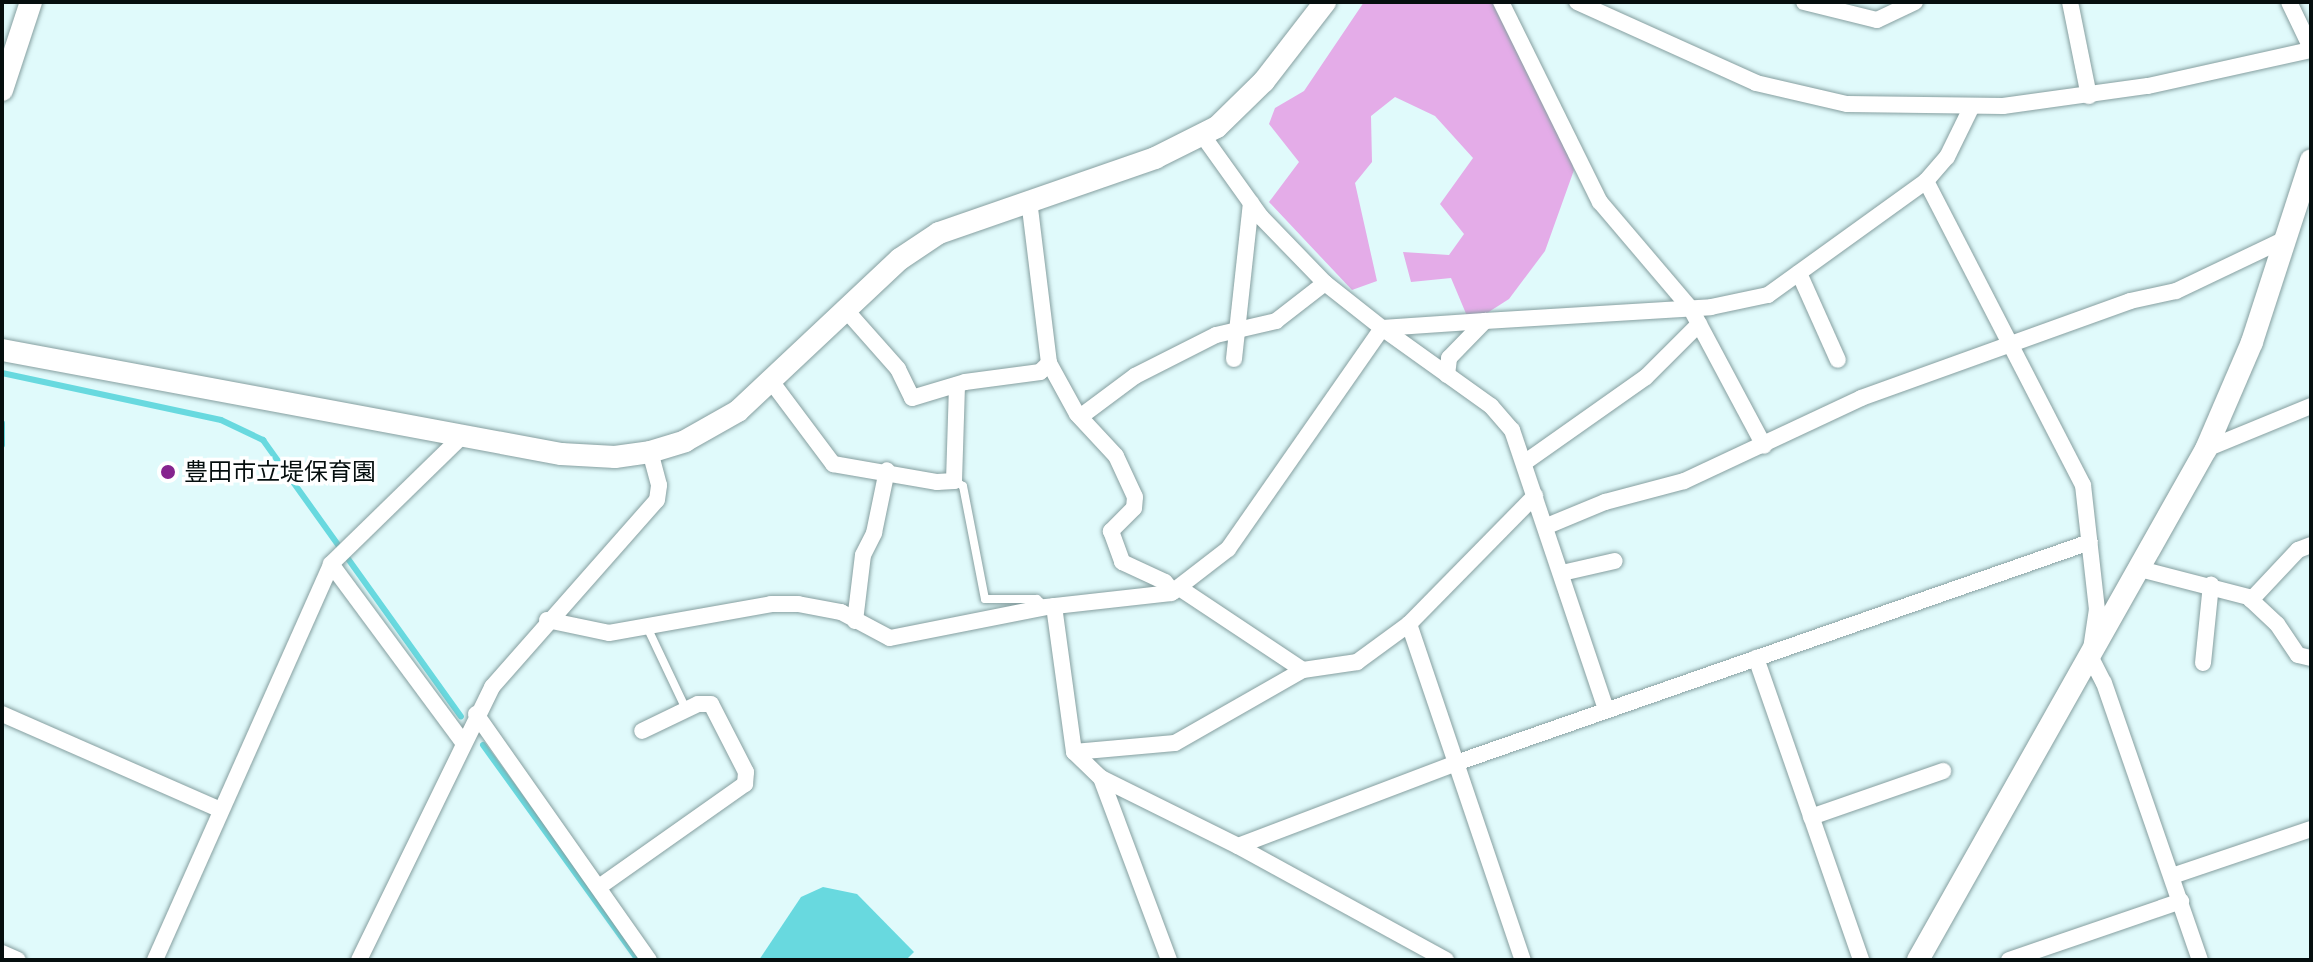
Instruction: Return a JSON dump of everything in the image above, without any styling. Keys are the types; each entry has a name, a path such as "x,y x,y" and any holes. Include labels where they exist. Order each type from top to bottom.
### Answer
{"street":[{"path":"2,90 31,2"},
{"path":"2,350 586,457 650,452 713,427 771,381 900,259 939,233 1155,158 1203,136 1244,103 1325,2"},
{"path":"1501,2 1600,202 1695,316 1764,446"},
{"path":"1804,2 1877,20 1915,2"},
{"path":"2070,2 2089,96"},
{"path":"1591,4 1756,83 1847,104 1971,108 2089,96 2311,49 2289,2"},
{"path":"1382,328 1485,321 1695,316 1768,295 1926,181 1947,157 1971,108"},
{"path":"1203,136 1251,203 1325,283 1491,406 1512,430 1547,526 1606,710"},
{"path":"1918,960 2206,449 2252,342 2311,160"},
{"path":"1926,181 2083,485 2097,609 2090,656 2104,683 2200,960"},
{"path":"1029,200 1049,363 1080,417 1116,456 1135,497 1134,508 1111,531 1122,562 1165,582 1303,670"},
{"path":"1234,359 1251,203"},
{"path":"1547,526 1605,502 1684,481 1861,398 2130,301 2176,291 2285,239"},
{"path":"1799,273 1838,360"},
{"path":"1080,417 1135,376 1235,328 1276,321 1325,283"},
{"path":"845,309 892,360 912,398 957,385 1031,376 1049,363"},
{"path":"1524,463 1646,377 1695,316"},
{"path":"1447,375 1449,358 1485,321"},
{"path":"547,620 596,632 647,627 771,604 841,612 890,638 1050,606 1177,591 1228,549 1382,328"},
{"path":"771,381 826,460 937,482 954,481 957,385"},
{"path":"2206,449 2311,406"},
{"path":"155,960 334,561 463,435"},
{"path":"359,960 476,714 547,620 652,509 659,485 650,452"},
{"path":"855,621 863,555 874,533 887,470"},
{"path":"1074,752 1175,743 1303,670 1357,662 1409,624 1535,496"},
{"path":"1238,846 1456,763 2090,542"},
{"path":"2251,600 2298,550 2311,545"},
{"path":"334,561 462,741"},
{"path":"1562,573 1615,561"},
{"path":"2140,569 2211,584 2251,600 2298,655 2311,658"},
{"path":"2203,663 2211,584"},
{"path":"1050,606 1074,752 1101,778 1238,846 1446,960"},
{"path":"1409,624 1523,960"},
{"path":"1756,658 1861,960"},
{"path":"599,887 745,784 746,772 716,710 704,702 642,731"},
{"path":"2,714 221,810"},
{"path":"476,714 649,960"},
{"path":"1811,817 1943,771"},
{"path":"1101,778 1169,960"},
{"path":"2172,876 2311,829"},
{"path":"2009,960 2181,901"},
{"path":"2,953 18,960"}],"lane":[{"path":"954,481 963,486 985,599 1037,599 1050,606"},
{"path":"647,627 686,710"}],"shaded area":[{"path":"1364,2 1496,2 1571,160 1574,170 1545,251 1509,299 1484,315 1467,316 1451,278 1411,282 1403,252 1449,255 1464,234 1440,204 1473,158 1435,116 1395,97 1371,116 1372,162 1355,183 1377,281 1352,290 1269,202 1299,162 1269,124 1275,108 1304,91"}],"water":[{"path":"823,887 857,894 914,952 906,960 759,960 801,897"}],"waterway":[{"path":"2,373 221,420 263,440 461,717"},
{"path":"2,423 2,445"},
{"path":"483,745 638,960"}],"place":[{"name":"豊田市立堤保育園","path":"168,472"}]}
